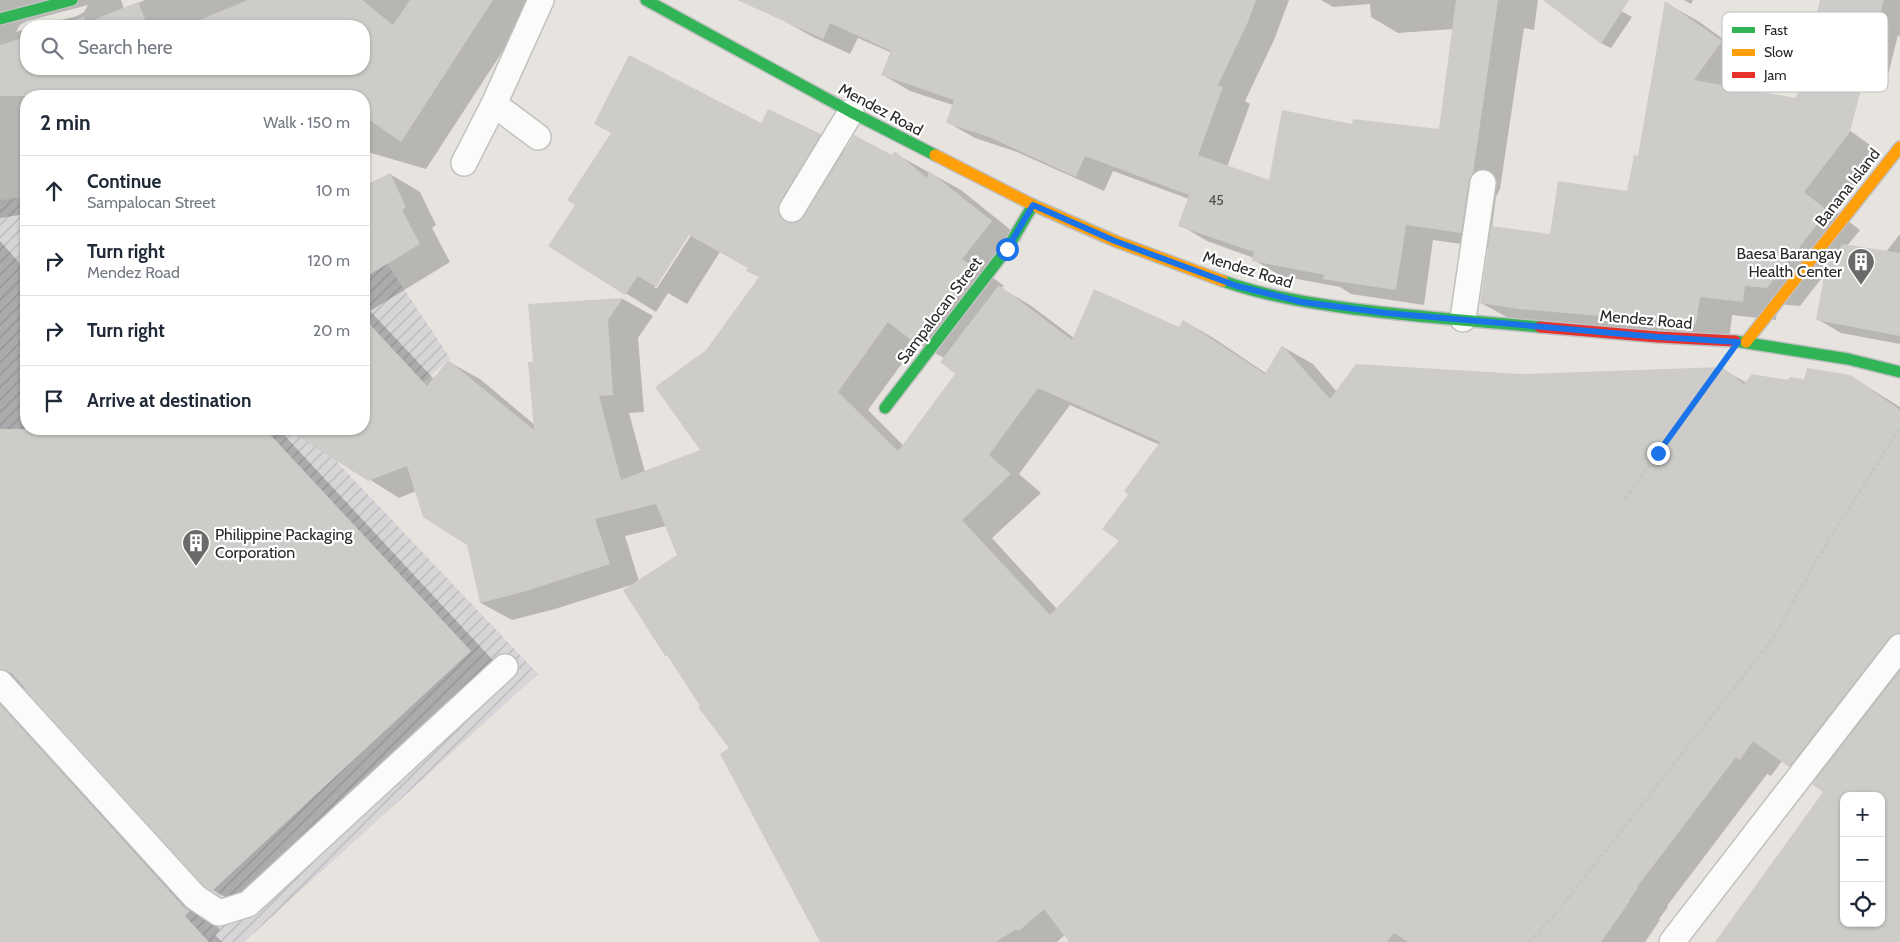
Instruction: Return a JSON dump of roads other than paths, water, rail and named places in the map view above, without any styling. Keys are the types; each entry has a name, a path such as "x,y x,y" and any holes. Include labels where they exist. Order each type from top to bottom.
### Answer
{"street":[{"path":"0,19 72,0"},
{"name":"Mendez Road","path":"646,0 851,112 1033,205 1115,241 1237,286 1302,302 1386,313 1658,337 1742,342 1848,359 1900,372"},
{"name":"Banana Island","path":"1742,342 1900,147"},
{"name":"Sampalocan Street","path":"885,408 1007,249 1033,205"}],"lane":[{"path":"464,163 494,104 541,0"},
{"path":"494,104 538,137"},
{"path":"792,209 851,112"},
{"path":"1463,319 1483,183"},
{"path":"1672,942 1900,647"},
{"path":"0,683 195,897 219,913 248,904 505,667"}],"place":[{"name":"Baesa Barangay Health Center","path":"1861,286"},
{"name":"Philippine Packaging Corporation","path":"196,567"}]}
